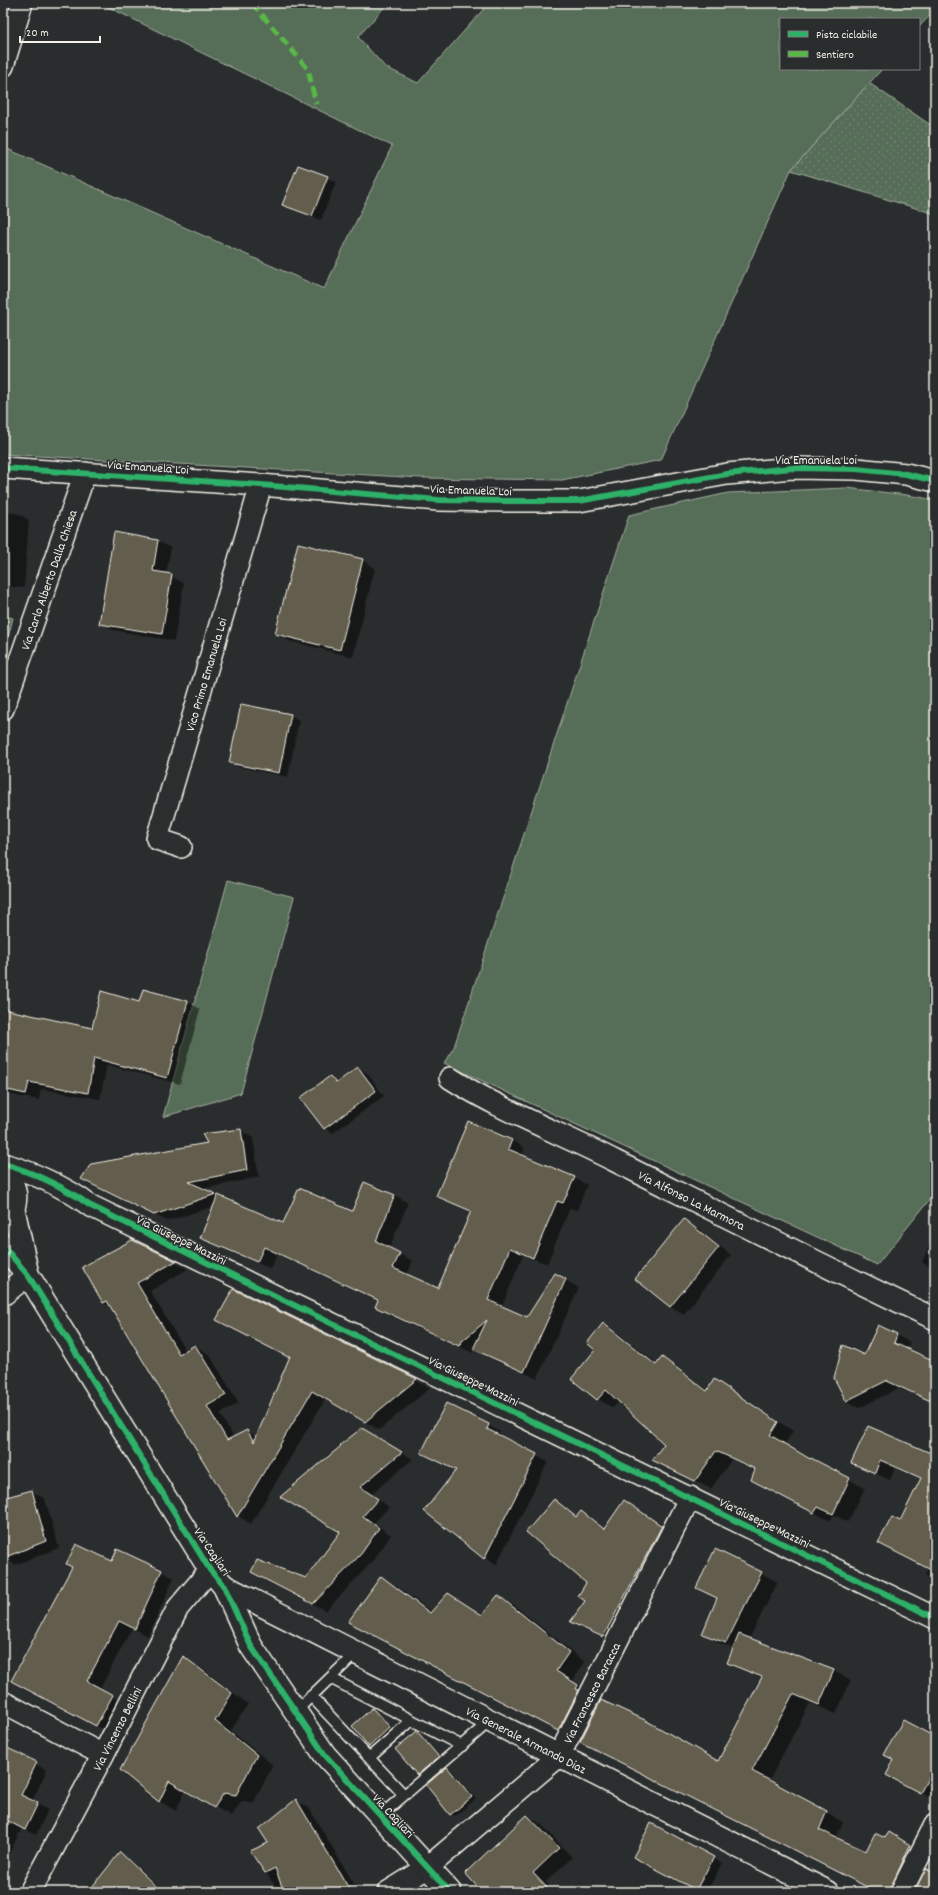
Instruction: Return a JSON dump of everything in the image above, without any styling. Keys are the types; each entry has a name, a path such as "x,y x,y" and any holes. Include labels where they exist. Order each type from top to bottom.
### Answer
{"street":[{"path":"3,66 22,3"},
{"name":"Via Emanuela Loi","path":"3,468 262,485 438,500 506,501 579,501 727,474 792,468 856,469 906,474 935,481"},
{"name":"Via Carlo Alberto Dalla Chiesa","path":"3,709 85,473"},
{"name":"Vico Primo Emanuela Loi","path":"181,847 157,840 262,485"},
{"name":"Via Alfonso La Marmora","path":"450,1078 475,1094 612,1160 806,1258 935,1319"},
{"name":"Via Giuseppe Mazzini","path":"3,1164 19,1168 78,1197 89,1206 690,1497 935,1618"},
{"name":"Via Cagliari","path":"3,1170 11,1179 15,1190 8,1213 28,1275"},
{"name":"Via Cagliari","path":"3,1246 28,1275 217,1578 251,1646 295,1712 325,1755 450,1892"},
{"path":"3,1295 28,1275"},
{"name":"Via Francesco Baracca","path":"388,1892 427,1868 559,1756 690,1497"},
{"name":"Via Generale Armando Diaz","path":"217,1578 356,1653 828,1892"},
{"name":"Via Vincenzo Bellini","path":"30,1892 103,1756 178,1608 217,1578"},
{"path":"3,1702 103,1756"},
{"path":"901,1892 935,1825"}],"lane":[{"path":"295,1712 356,1653"},
{"path":"330,1678 462,1746"},
{"path":"311,1696 370,1757 404,1795"},
{"path":"370,1757 412,1720"},
{"path":"380,1816 490,1721"}],"green space":[{"path":"100,3 388,3 358,37 385,67 418,83 489,3 935,3 935,10 920,26 920,18 780,18 780,70 881,70 791,170 661,460 562,480 421,478 3,454 3,147 324,289 392,146"},
{"path":"869,83 935,128 935,214 791,170"},
{"path":"846,488 907,495 935,500 935,1193 877,1265 444,1063 454,1047 629,515 728,493"},
{"path":"3,616 13,618 6,645 3,644"},
{"path":"228,880 294,897 241,1093 163,1117"}],"building":[{"path":"298,165 328,176 312,216 282,205"},
{"path":"114,532 158,540 153,571 172,574 162,634 99,624"},
{"path":"298,543 363,559 340,650 275,634"},
{"path":"241,704 291,714 279,773 229,763"},
{"path":"143,989 188,1001 167,1078 94,1058 88,1093 29,1082 26,1094 3,1089 3,1009 92,1028 101,991 139,1002"},
{"path":"358,1067 376,1091 324,1129 300,1098 330,1076 336,1083"},
{"path":"468,1121 512,1140 508,1149 575,1177 563,1203 557,1201 533,1258 510,1248 488,1300 527,1317 555,1273 566,1279 524,1372 473,1349 487,1320 461,1342 459,1346 375,1307 378,1300 264,1247 257,1262 200,1238 218,1195 283,1223 299,1188 352,1211 364,1182 395,1195 376,1241 400,1253 393,1268 438,1288 471,1211 436,1196"},
{"path":"241,1129 247,1170 189,1182 216,1194 154,1215 81,1179 91,1164 207,1143 202,1134"},
{"path":"684,1219 719,1247 670,1307 635,1279"},
{"path":"132,1240 176,1261 137,1283 179,1354 195,1345 226,1395 207,1406 227,1440 247,1430 254,1442 290,1356 288,1357 216,1320 233,1289 417,1379 365,1422 312,1391 237,1517 107,1301 103,1303 82,1267"},
{"path":"603,1323 656,1365 662,1357 707,1391 714,1379 778,1422 770,1435 810,1459 811,1458 850,1478 833,1514 818,1507 814,1513 751,1480 755,1469 716,1451 695,1481 652,1460 664,1444 606,1390 597,1400 571,1379 595,1350 587,1343"},
{"path":"878,1325 897,1334 894,1343 935,1361 935,1403 887,1381 888,1380 846,1401 834,1378 843,1345 864,1355"},
{"path":"446,1403 489,1424 487,1429 537,1454 484,1559 424,1511 456,1470 421,1453"},
{"path":"868,1426 933,1454 935,1451 935,1572 878,1543 892,1517 900,1521 921,1478 880,1460 875,1473 851,1463"},
{"path":"362,1428 402,1452 360,1487 378,1499 363,1516 379,1528 361,1554 313,1604 251,1572 257,1560 306,1578 340,1532 280,1497"},
{"path":"32,1490 46,1541 3,1558 3,1498"},
{"path":"554,1499 576,1517 581,1511 604,1529 624,1500 662,1526 603,1637 570,1622 585,1601 578,1596 586,1583 526,1532"},
{"path":"76,1544 112,1561 117,1549 162,1570 135,1629 119,1621 87,1681 113,1695 96,1726 11,1681 72,1567 66,1564"},
{"path":"715,1549 762,1572 726,1643 702,1634 717,1598 696,1588"},
{"path":"381,1576 430,1613 448,1593 482,1615 498,1595 569,1652 556,1671 578,1685 576,1689 579,1690 558,1731 348,1622"},
{"path":"739,1634 834,1670 819,1705 793,1694 752,1771 827,1811 819,1830 866,1851 875,1833 885,1838 889,1832 910,1845 889,1892 877,1892 580,1742 601,1700 645,1720 718,1761 762,1677 727,1663"},
{"path":"183,1656 232,1693 215,1721 257,1755 236,1795 224,1793 214,1808 169,1781 159,1802 120,1770"},
{"path":"372,1708 390,1727 369,1747 352,1726"},
{"path":"903,1720 935,1737 935,1766 920,1793 886,1775 894,1760 884,1755"},
{"path":"417,1731 439,1757 417,1775 395,1749"},
{"path":"3,1746 37,1762 21,1795 38,1803 25,1830 8,1821 3,1831"},
{"path":"447,1767 472,1797 450,1815 426,1785"},
{"path":"296,1799 351,1892 284,1892 275,1868 265,1873 250,1851 268,1843 259,1829"},
{"path":"527,1815 559,1848 533,1873 551,1892 482,1892 465,1873"},
{"path":"651,1823 714,1857 696,1890 633,1857"},
{"path":"120,1852 162,1892 88,1892"},
{"path":"926,1868 935,1873 935,1892 914,1892"}],"marked path":[{"path":"252,3 308,69 316,104"}],"cycle path":[{"path":"3,468 261,485 438,500 506,501 579,501 727,474 792,468 856,469 906,474 935,481"},
{"path":"3,1164 25,1171 48,1181 70,1192 89,1205 935,1618"},
{"path":"3,1246 28,1275 210,1570 224,1586 251,1646 325,1755 450,1892"}]}
